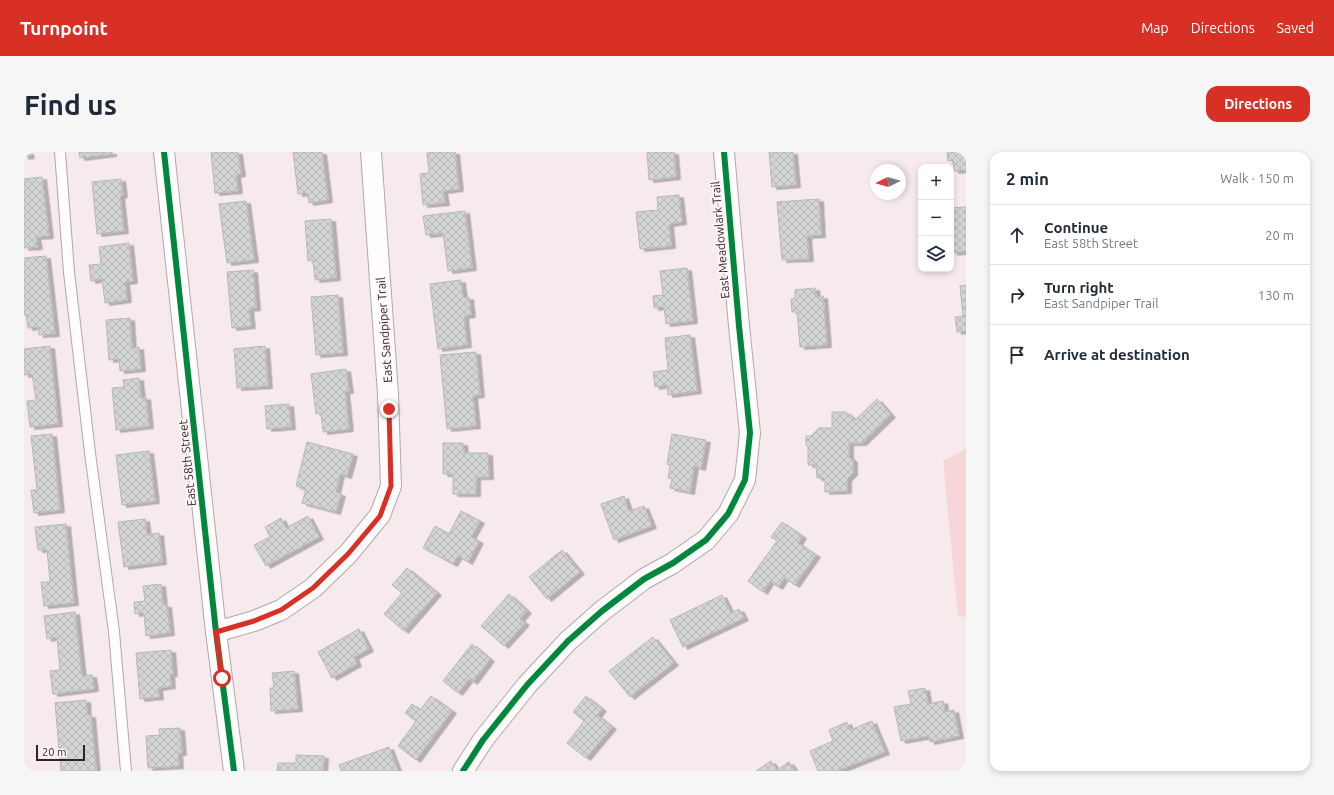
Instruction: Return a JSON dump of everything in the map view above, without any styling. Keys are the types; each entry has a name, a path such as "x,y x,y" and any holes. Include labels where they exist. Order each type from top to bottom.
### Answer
{"street":[{"name":"East 58th Street","path":"164,152 216,632 234,771"},
{"name":"East Sandpiper Trail","path":"216,632 254,621 281,610 313,588 348,554 380,516 391,486 388,394 371,152"},
{"name":"East Meadowlark Trail","path":"462,771 483,740 527,685 568,641 602,611 644,579 673,563 706,540 728,514 745,480 750,433 724,152"}],"lane":[{"path":"60,152 69,272 90,453 114,632 126,771"}],"shaded area":[{"path":"966,449 966,617 958,616 943,461"}],"building":[{"path":"24,152 29,152 30,156 24,157"},
{"path":"79,152 112,152 112,154 80,158"},
{"path":"211,152 238,152 241,174 236,175 238,191 215,193"},
{"path":"293,152 322,152 328,200 309,203 307,193 298,194"},
{"path":"455,152 459,189 443,191 445,203 423,205 420,174 429,173 427,153"},
{"path":"647,152 674,152 676,177 649,180"},
{"path":"769,152 793,152 796,185 772,187"},
{"path":"947,152 966,152 966,170 954,171 953,160 948,161"},
{"path":"42,177 49,236 36,237 38,247 24,248 24,179"},
{"path":"121,179 123,195 120,196 124,231 97,234 92,182"},
{"path":"679,195 682,222 669,224 671,246 640,249 636,212 658,210 657,197"},
{"path":"819,199 821,235 807,236 809,259 782,260 777,202"},
{"path":"246,201 254,260 227,263 219,204"},
{"path":"966,207 966,251 954,253 954,236 954,208"},
{"path":"465,211 472,268 448,271 443,233 426,235 423,216"},
{"path":"331,219 336,278 315,280 313,260 308,261 305,221"},
{"path":"129,243 133,281 125,282 127,300 105,303 102,279 91,281 89,265 101,264 99,247"},
{"path":"46,256 55,334 39,335 38,327 28,328 26,315 24,315 24,258"},
{"path":"687,268 693,321 666,324 664,307 654,308 653,296 663,295 660,271"},
{"path":"253,270 256,308 249,309 251,326 232,328 227,272"},
{"path":"461,280 463,298 469,297 471,315 464,316 467,345 438,349 430,284"},
{"path":"966,285 966,331 957,332 955,317 963,316 960,286"},
{"path":"815,288 816,297 823,296 827,345 800,347 797,312 792,312 791,299 795,298 795,290"},
{"path":"338,295 343,353 316,355 311,297"},
{"path":"130,318 132,348 139,347 141,369 120,371 119,359 109,360 106,320"},
{"path":"690,335 697,391 668,395 667,385 655,387 653,372 668,370 665,338"},
{"path":"50,346 58,424 30,427 27,401 36,400 32,374 24,375 24,349"},
{"path":"265,346 268,386 237,388 234,349"},
{"path":"476,352 480,395 473,396 476,426 447,429 440,355"},
{"path":"346,369 349,391 345,391 349,429 323,432 321,413 316,414 311,374"},
{"path":"139,378 141,398 146,397 149,426 116,430 112,388 124,387 123,380"},
{"path":"877,399 891,415 862,443 849,443 849,456 853,460 853,473 847,479 847,491 825,492 825,478 817,478 816,465 808,465 808,447 806,445 806,436 811,436 819,428 832,428 832,412 846,412 855,420"},
{"path":"289,404 291,427 267,429 265,406"},
{"path":"52,434 60,510 34,513 31,490 37,490 31,436"},
{"path":"672,434 706,440 701,468 694,466 690,492 670,488 672,479 668,478 670,465 667,464"},
{"path":"307,442 353,454 347,476 340,474 336,492 341,494 336,512 302,503 306,489 296,486"},
{"path":"443,443 463,443 464,453 488,453 489,477 476,477 476,494 453,494 453,474 443,474"},
{"path":"149,451 155,501 122,505 116,455"},
{"path":"624,496 629,511 644,506 652,526 614,540 601,504"},
{"path":"461,511 480,521 471,537 479,541 468,562 458,556 453,564 423,548 435,526 449,534"},
{"path":"308,516 319,537 266,566 254,545 270,537 265,527 281,518 286,528"},
{"path":"145,519 147,535 159,533 162,562 124,567 118,522"},
{"path":"782,522 802,536 798,543 816,555 795,585 784,578 778,587 770,581 763,592 748,581 777,541 771,537"},
{"path":"66,524 74,603 44,606 41,582 50,582 47,550 38,550 35,527"},
{"path":"562,550 580,572 547,599 529,577"},
{"path":"407,568 437,593 404,631 384,614 402,593 392,585"},
{"path":"161,584 163,605 167,605 170,633 146,636 144,613 135,614 134,602 145,601 143,586"},
{"path":"509,594 527,611 520,619 525,623 504,646 481,626"},
{"path":"722,595 731,613 739,609 744,618 683,647 670,620"},
{"path":"75,612 82,676 92,675 94,689 53,694 50,671 60,670 57,637 47,639 44,616"},
{"path":"359,629 369,649 354,657 357,664 332,678 318,652"},
{"path":"653,637 674,663 630,697 609,671"},
{"path":"472,644 490,659 473,682 469,679 458,693 443,681"},
{"path":"171,650 173,674 170,674 171,686 158,688 159,697 140,699 136,653"},
{"path":"294,671 298,709 271,711 270,688 274,688 272,673"},
{"path":"925,688 928,704 943,701 945,712 954,710 959,736 930,742 929,736 901,741 894,707 911,704 908,691"},
{"path":"431,696 452,711 416,760 398,746 416,721 405,713 412,704 420,710"},
{"path":"586,696 602,709 597,715 612,727 586,758 567,743 584,721 573,712"},
{"path":"86,700 87,715 91,715 96,771 61,771 55,703"},
{"path":"872,721 885,752 837,771 818,771 810,751 833,741 829,730 847,722 850,730"},
{"path":"180,728 182,753 178,753 179,766 148,768 146,736 160,735 159,729"},
{"path":"389,747 398,771 341,771 339,765"},
{"path":"296,755 324,756 323,771 277,771 278,763 296,763"},
{"path":"771,761 777,770 789,762 795,771 756,771"}],"cycle path":[{"path":"164,152 216,632 234,771"},
{"path":"463,771 483,740 527,685 568,641 602,611 644,579 673,563 706,540 728,514 745,480 750,433 724,152"}],"route":[{"path":"222,678 216,632 254,621 281,610 313,588 348,554 380,516 391,486 389,409"}]}
